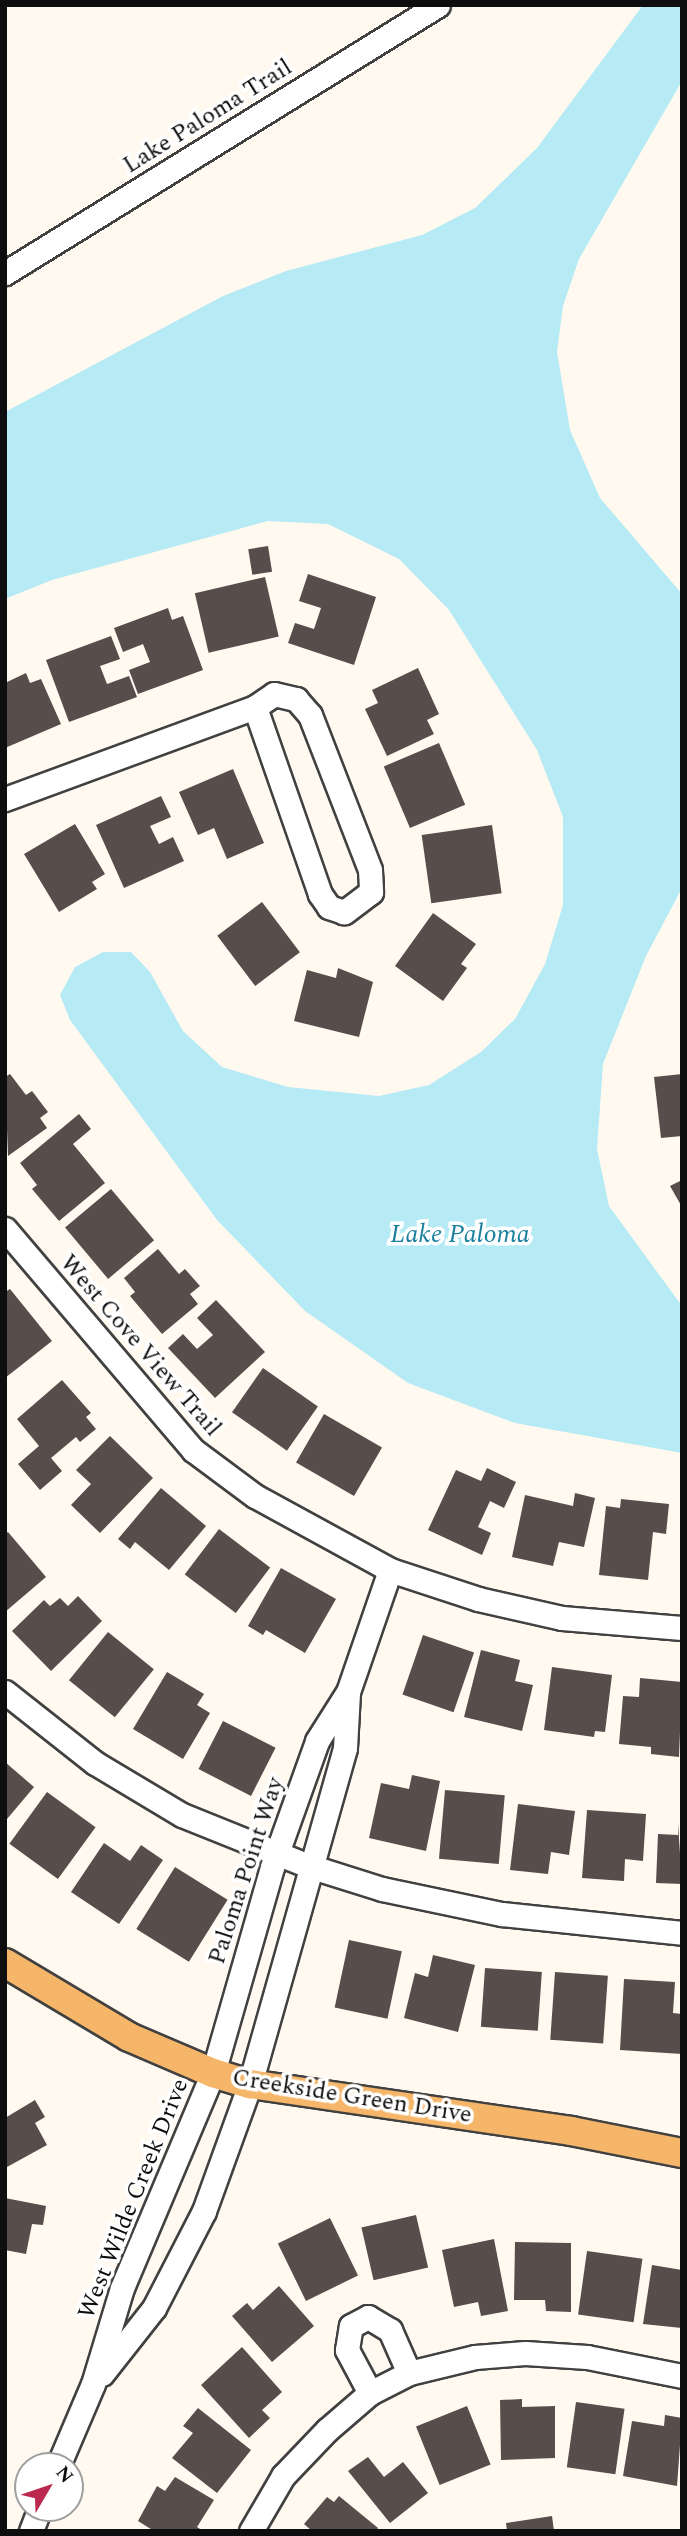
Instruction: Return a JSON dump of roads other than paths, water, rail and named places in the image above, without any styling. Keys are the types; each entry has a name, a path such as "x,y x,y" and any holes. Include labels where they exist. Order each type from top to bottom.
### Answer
{"main road":[{"name":"Creekside Green Drive","path":"5,1963 129,2037 213,2073 250,2084 571,2131 682,2152"}],"street":[{"name":"Lake Paloma Trail","path":"5,273 438,5"},
{"path":"5,799 255,707 274,694 296,699 310,715 370,870 371,892 344,912 329,907 320,894 255,707"},
{"name":"West Cove View Trail","path":"5,1229 193,1450 255,1496 390,1570 478,1599 562,1618 682,1628"},
{"name":"Paloma Point Way","path":"213,2073 278,1852 317,1741 348,1692 390,1570"},
{"path":"5,1692 95,1763 182,1815 309,1866 382,1889 502,1914 682,1933"},
{"name":"Paloma Point Way","path":"250,2084 309,1866 345,1748 348,1692"},
{"name":"West Wilde Creek Drive","path":"64,2452 93,2384 122,2288 213,2073"},
{"name":"West Wilde Creek Drive","path":"93,2384 154,2308 204,2211 250,2084"},
{"path":"370,2393 347,2350 351,2326 368,2317 390,2330 409,2373"},
{"path":"251,2531 283,2476 370,2393 409,2373 475,2357 526,2353 587,2357 682,2376"}],"water":[{"name":"Lake Paloma","path":"643,5 682,5 682,81 579,259 563,306 557,352 570,430 600,498 682,594 682,888 646,956 603,1064 597,1149 609,1206 682,1306 682,1453 515,1423 408,1383 305,1311 217,1220 70,1020 60,995 75,967 103,952 131,952 150,972 183,1031 222,1067 288,1087 379,1096 429,1085 481,1052 515,1019 545,964 563,905 563,817 537,750 449,610 399,559 328,524 268,521 52,580 5,599 5,412 223,296 286,271 422,235 475,208 537,148"}]}
